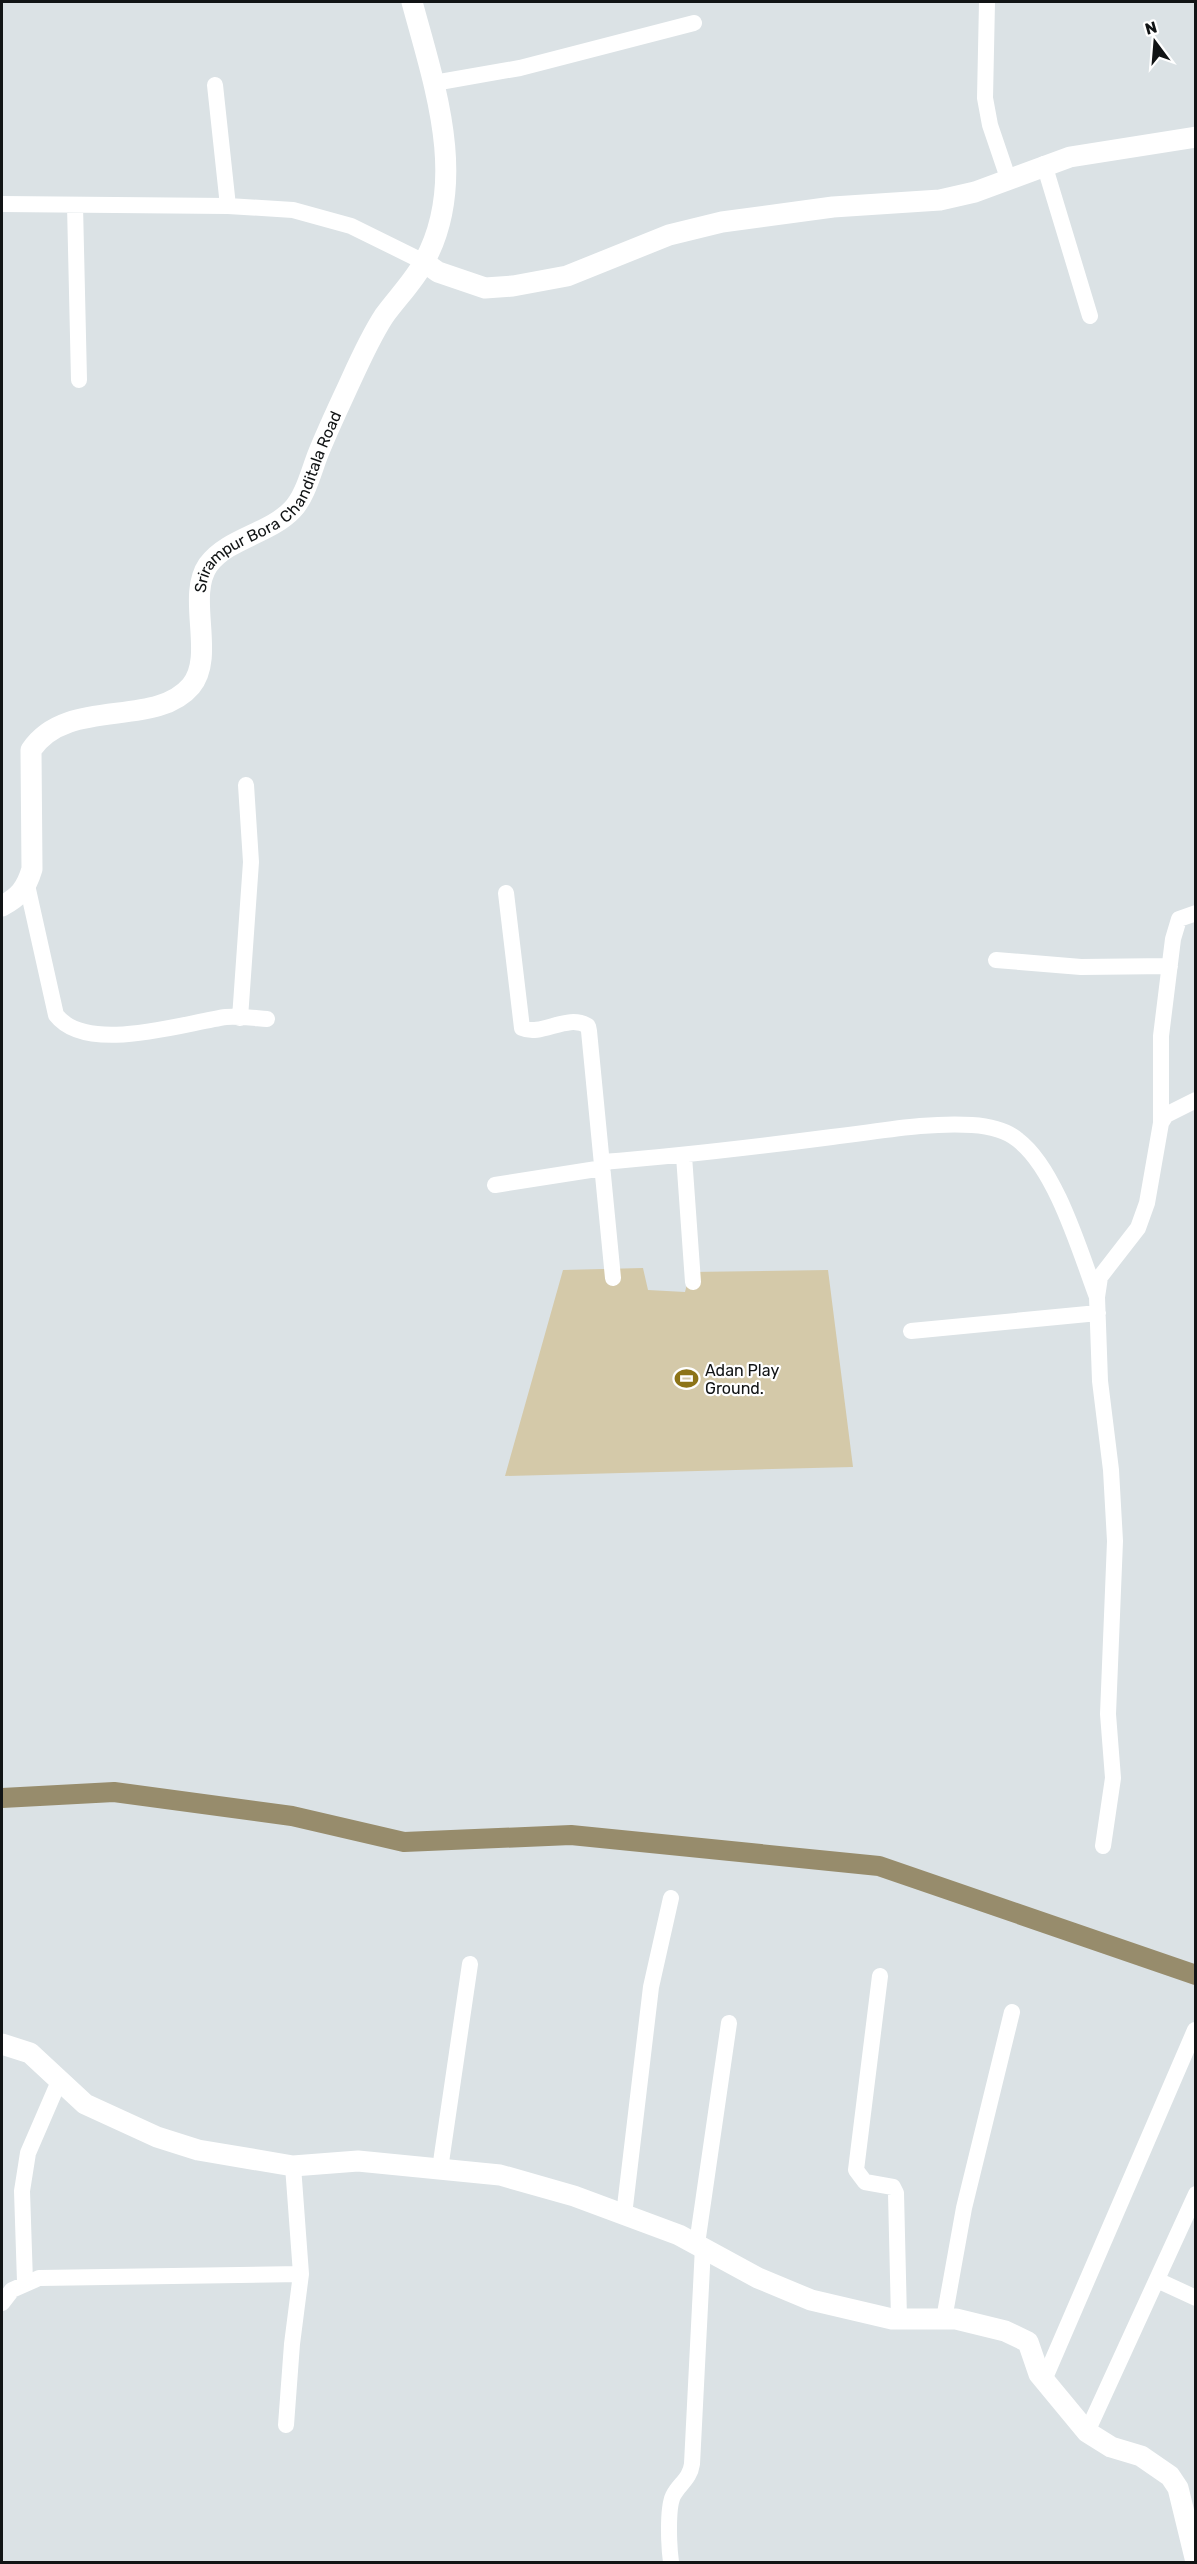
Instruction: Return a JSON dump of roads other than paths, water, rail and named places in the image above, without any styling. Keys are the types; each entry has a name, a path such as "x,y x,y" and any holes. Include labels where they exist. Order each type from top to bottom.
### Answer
{"street":[{"name":"Srirampur Bora Chanditala Road","path":"27,885 32,870 31,750 38,740 62,724 159,705 191,686 200,660 202,575 218,555 293,510 363,353 383,318 424,262 446,195 447,169 434,83 412,2"},
{"path":"987,2 985,98 990,125 1008,178"},
{"path":"434,83 520,68 694,23"},
{"path":"215,85 228,206"},
{"path":"2,204 228,206 293,210 351,226 424,262 438,272 485,288 513,286 567,276 669,235 722,222 833,207 940,200 975,192 1044,164 1070,157 1196,137"},
{"path":"1044,164 1090,316"},
{"path":"75,205 79,380"},
{"path":"240,1018 251,862 246,785"},
{"path":"2,906 18,897 27,885"},
{"path":"27,885 49,993 56,1015 62,1023 74,1029 105,1034 161,1031 198,1022 240,1018 267,1019"},
{"path":"506,893 522,1028 531,1030 578,1022 588,1026 613,1278"},
{"path":"1103,1846 1113,1778 1108,1714 1115,1541 1111,1470 1100,1381 1097,1305 1100,1277 1138,1228 1147,1203 1161,1123 1161,1036 1177,924 1184,915 1196,913"},
{"path":"996,960 1081,967 1170,966"},
{"path":"1161,1123 1166,1114 1196,1100"},
{"path":"495,1185 602,1165 898,1129 970,1125 997,1128 1018,1139 1030,1151 1049,1182 1063,1208 1097,1305"},
{"path":"684,1156 693,1282"},
{"path":"911,1331 1097,1305"},
{"path":"624,2214 651,1987 671,1898"},
{"path":"440,2169 470,1964"},
{"path":"880,1976 856,2170 865,2182 893,2187 896,2193 899,2319"},
{"path":"944,2319 964,2208 1012,2012"},
{"path":"671,2562 670,2504 674,2493 690,2475 692,2464 700,2246 729,2023"},
{"path":"1044,2380 1195,2030"},
{"path":"2,2044 30,2053 86,2104 156,2137 198,2150 293,2166 358,2161 500,2175 574,2196 624,2214 700,2246 758,2278 812,2300 899,2319 956,2319 1005,2331 1028,2342 1044,2380 1087,2432 1111,2447 1141,2456 1170,2476 1178,2488 1196,2562"},
{"path":"25,2282 22,2192 28,2153 60,2079"},
{"path":"286,2425 292,2344 301,2274 293,2166"},
{"path":"1087,2432 1196,2194"},
{"path":"2,2303 12,2290 25,2282 39,2278 301,2274"},
{"path":"1157,2280 1196,2298"}],"waterway":[{"path":"2,1798 114,1792 292,1816 404,1842 571,1835 879,1866 1196,1975"}],"place":[{"name":"Adan Play Ground.","path":"687,1379"}]}
